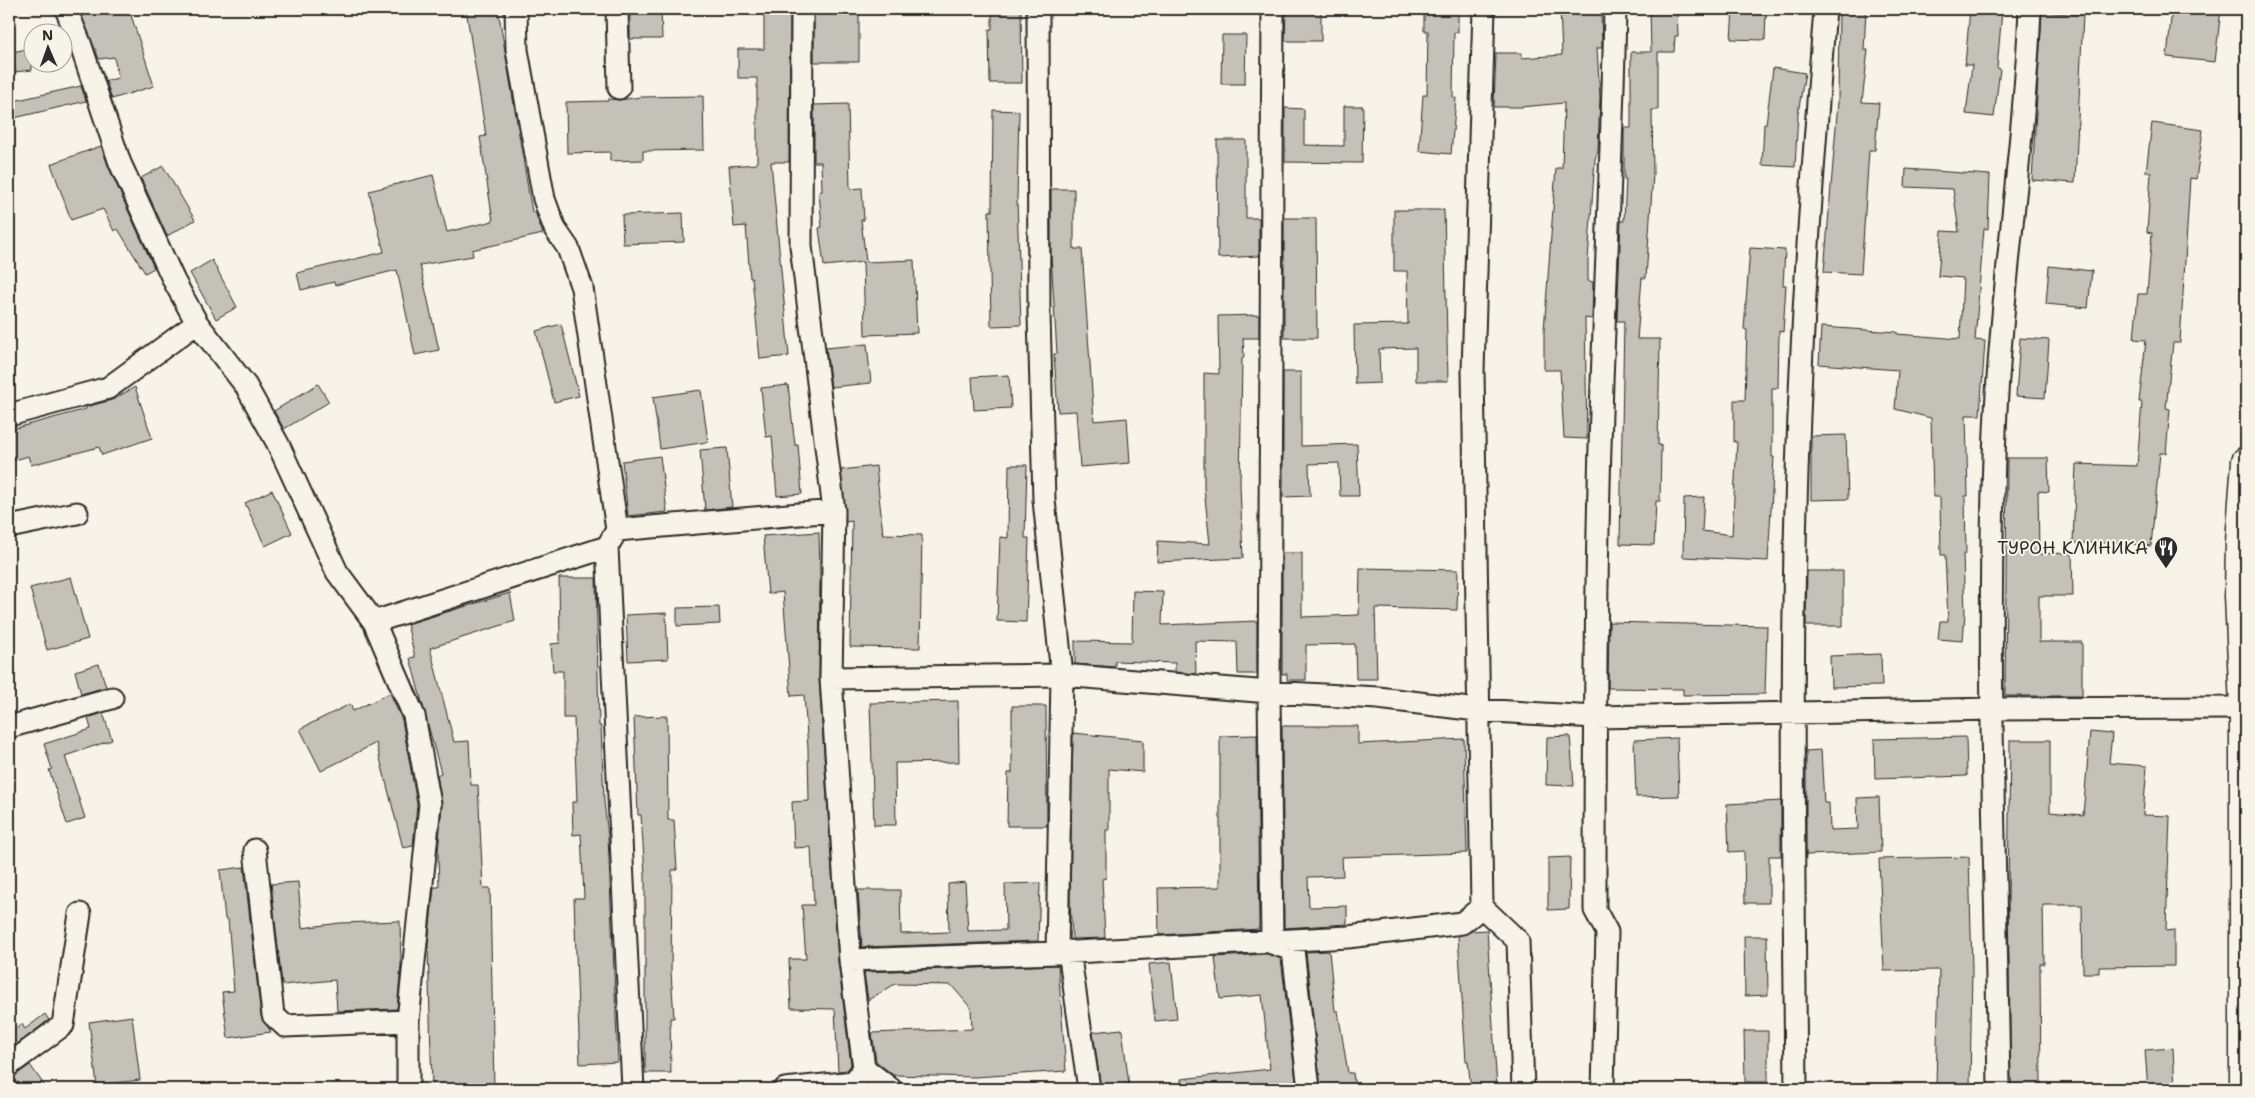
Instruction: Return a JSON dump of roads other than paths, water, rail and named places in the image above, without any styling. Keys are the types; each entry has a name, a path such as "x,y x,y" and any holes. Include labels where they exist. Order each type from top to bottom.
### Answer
{"main road":[{"path":"2245,1075 2245,677 2239,595 2240,542 2246,461"}],"street":[{"path":"66,9 80,43 120,163 174,282 197,323 246,386 278,444 337,572 374,622 414,716 430,804 408,1021 408,1089"},
{"path":"516,9 517,50 544,199 556,229 568,248 582,288 612,539 633,1089"},
{"path":"616,9 618,88"},
{"path":"785,1089 854,1082 864,1068 850,960 831,678 834,511 801,246 802,9"},
{"path":"1038,9 1040,315 1044,500 1062,675 1063,952 1089,1089"},
{"path":"1272,943 1269,692 1273,9"},
{"path":"1484,9 1473,371 1477,710 1482,907 1518,941 1523,1089"},
{"path":"1603,1089 1607,932 1595,910 1595,717 1604,332 1613,137 1615,9"},
{"path":"1796,1089 1793,714 1798,442 1811,197 1825,9"},
{"path":"1999,1089 1992,530 1998,377 2020,161 2030,9"},
{"path":"9,415 108,388 197,323"},
{"path":"374,622 612,539 834,511"},
{"path":"9,527 78,513"},
{"path":"831,678 1062,675 1269,692 1378,698 1477,710 1595,717 1993,709 2244,708"},
{"path":"9,727 112,698"},
{"path":"255,850 273,1015 285,1026 408,1021"},
{"path":"850,960 1272,943 1348,937 1462,923 1482,907"},
{"path":"9,1065 64,1025 80,914"},
{"path":"1272,943 1293,950 1309,1089"},
{"path":"864,1068 891,1089"}],"place":[{"name":"ТУРОН КЛИНИКА","path":"2166,569"}]}
